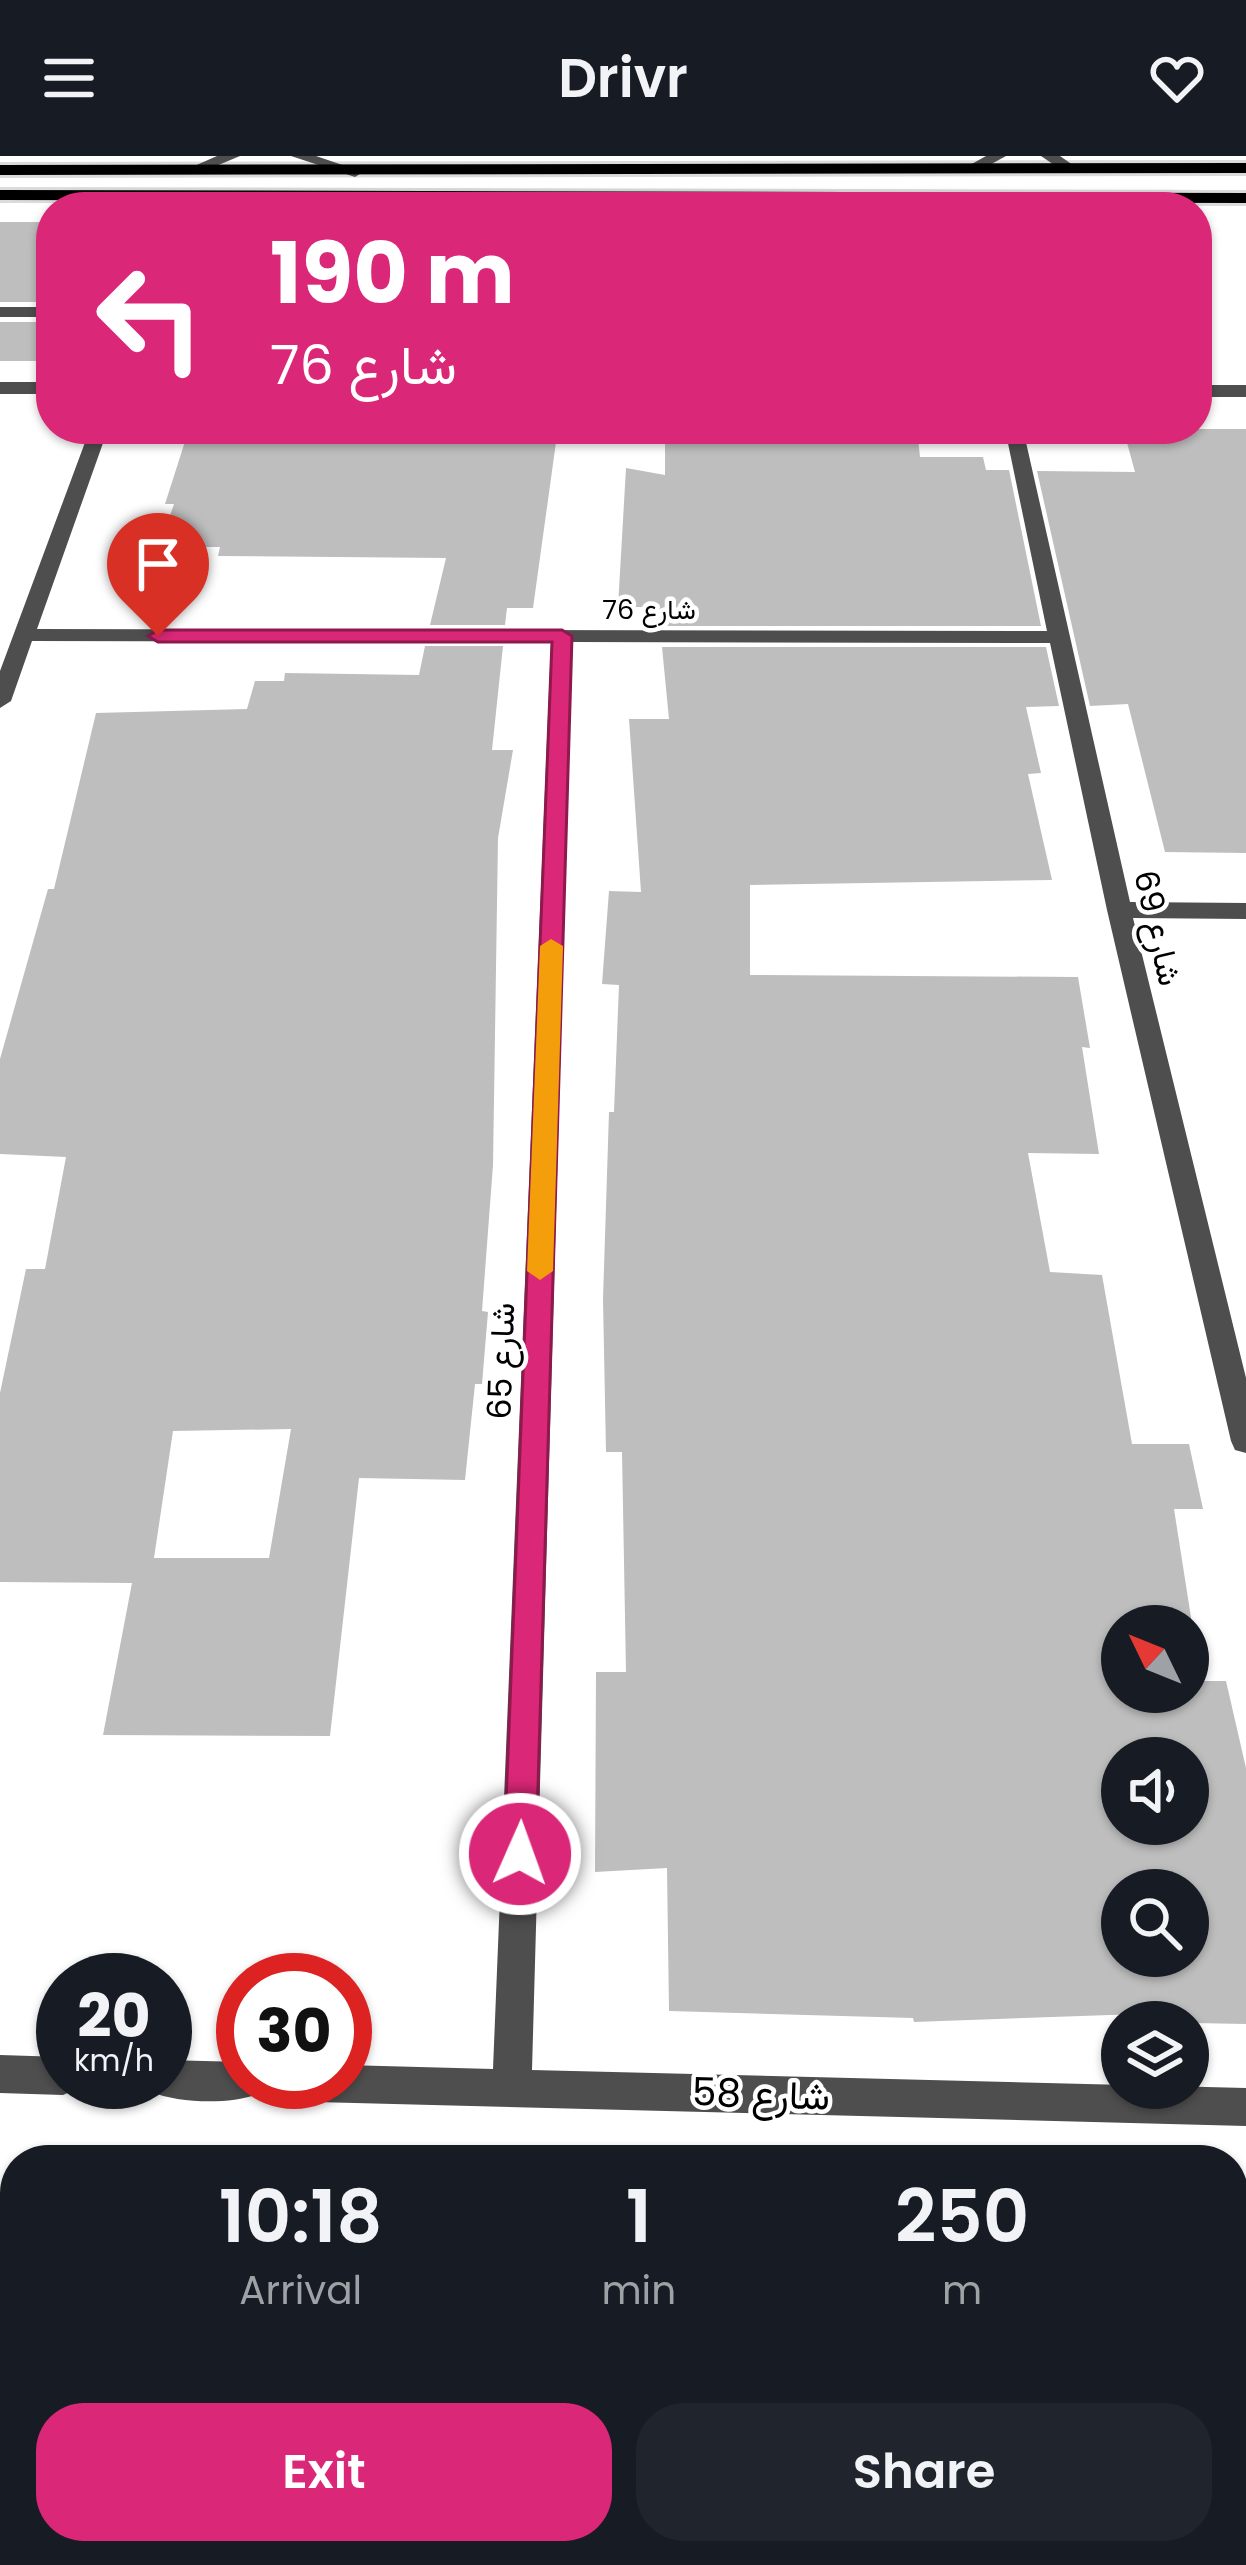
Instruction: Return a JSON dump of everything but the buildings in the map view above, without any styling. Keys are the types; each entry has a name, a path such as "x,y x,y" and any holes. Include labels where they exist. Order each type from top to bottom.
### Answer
{"main road":[{"path":"0,170 1246,168"},
{"path":"118,192 143,187 333,188 354,181 355,172"},
{"path":"0,195 36,195"},
{"path":"1212,198 1246,198"}],"street":[{"path":"191,171 232,156"},
{"path":"298,156 355,172"},
{"path":"969,170 998,156"},
{"path":"1049,156 1069,169"},
{"path":"0,312 36,312"},
{"path":"0,388 36,388"},
{"path":"1212,392 1246,392"},
{"path":"0,701 93,444"},
{"name":"شارع 69","path":"1017,444 1119,910 1246,1441"},
{"name":"شارع 76","path":"23,635 1059,637"},
{"name":"شارع 65","path":"512,2088 562,636"},
{"path":"1119,910 1246,911"},
{"path":"0,2074 36,2075"},
{"name":"شارع 58","path":"372,2084 1246,2108"}],"slow traffic":[{"path":"540,1271 551,946"}],"route":[{"path":"158,636 562,636 520,1854"}]}
